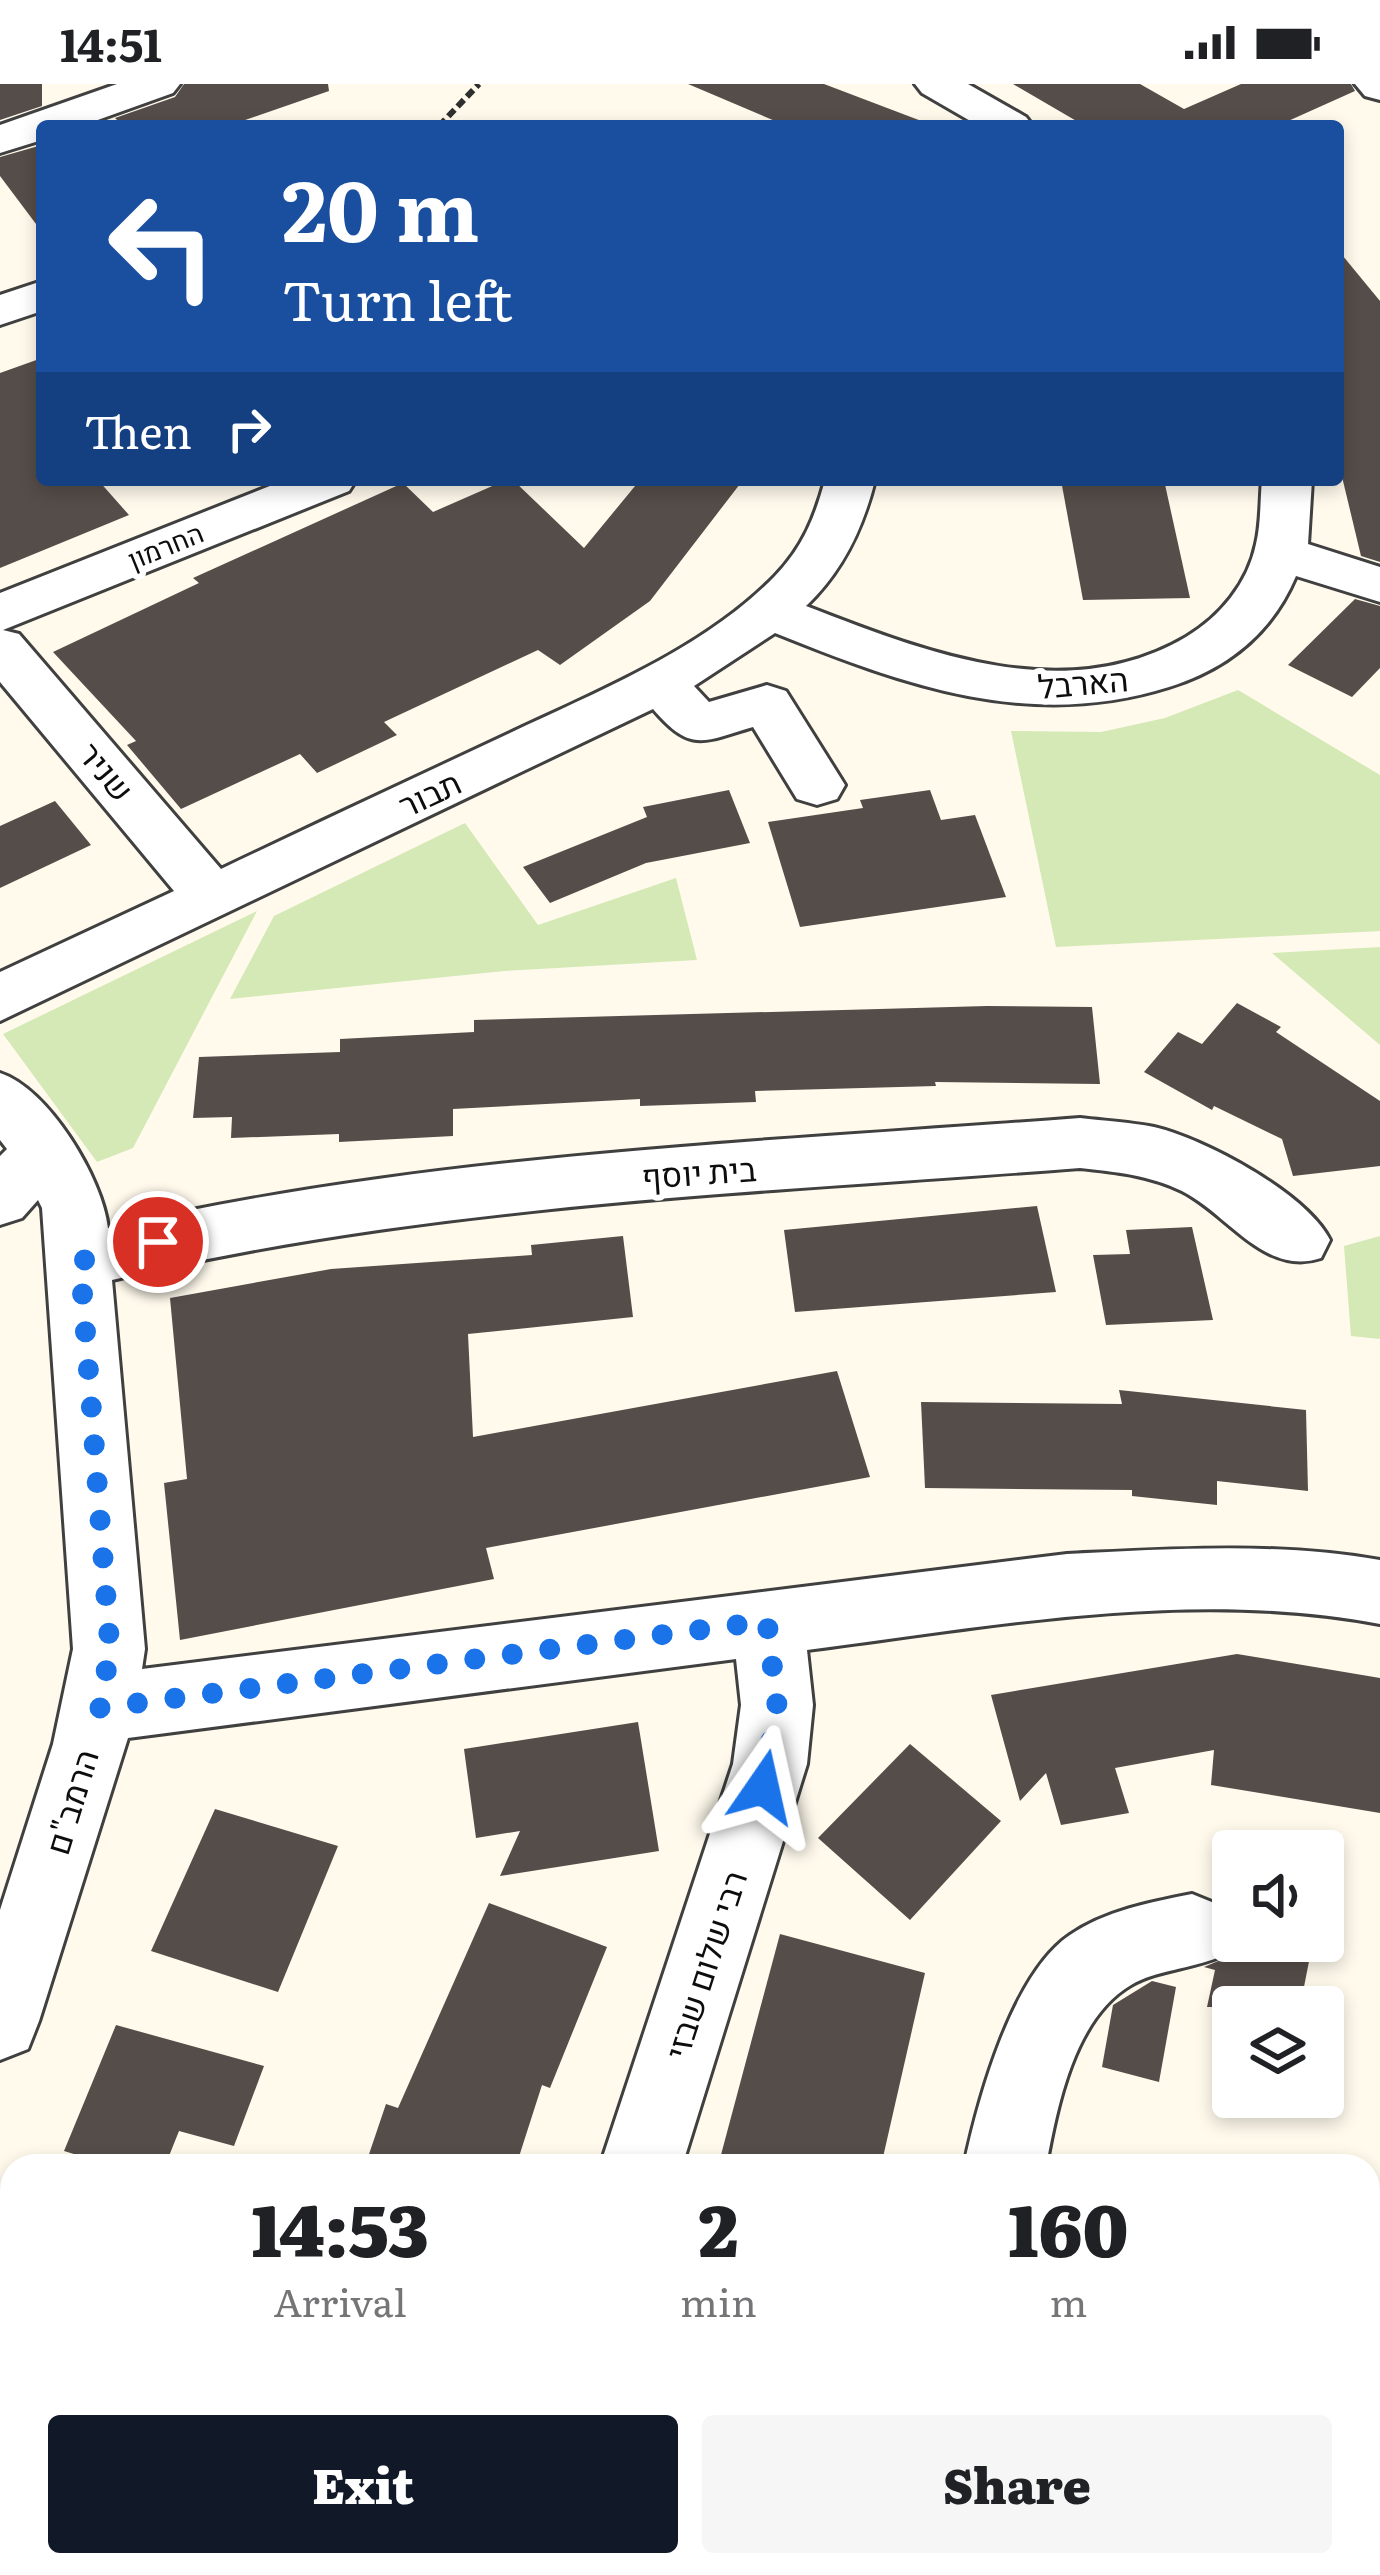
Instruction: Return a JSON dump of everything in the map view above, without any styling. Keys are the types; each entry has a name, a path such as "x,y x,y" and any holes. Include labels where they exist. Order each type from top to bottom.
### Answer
{"street":[{"path":"56,120 158,84"},
{"path":"937,84 1000,120"},
{"path":"0,140 36,127"},
{"path":"0,310 36,297"},
{"name":"החרמון","path":"0,614 316,486"},
{"name":"תבור","path":"0,998 660,682 793,588 846,513 849,486"},
{"name":"הארבל","path":"766,610 944,676 1040,691 1095,688 1185,664 1220,644 1254,610 1276,574 1287,527 1287,486"},
{"path":"1280,553 1380,585"},
{"name":"שניר","path":"0,647 212,897"},
{"path":"660,682 697,724 767,704 818,784"},
{"name":"הרמב\"ם","path":"0,1097 22,1175 74,1208 110,1648 100,1708 0,2021"},
{"name":"בית יוסף","path":"80,1261 237,1224 445,1192 1080,1143 1154,1152 1210,1176 1298,1240"},
{"path":"100,1708 1067,1585 1209,1579 1347,1585 1380,1592"},
{"name":"רבי שלום שבזי","path":"645,2154 770,1763 777,1705 767,1621"},
{"path":"1007,2154 1055,2014 1089,1967 1140,1943 1192,1931"}],"path":[{"path":"445,120 479,84"}],"green space":[{"path":"1238,690 1380,775 1380,931 1056,947 1011,731 1101,732 1165,718"},
{"path":"465,823 538,925 676,878 697,960 504,971 230,999 274,916"},
{"path":"257,911 133,1148 97,1162 3,1034"},
{"path":"1380,947 1380,1045 1272,953"},
{"path":"1380,1236 1380,1339 1351,1336 1344,1246"}],"building":[{"path":"0,84 42,84 42,106 0,120"},
{"path":"184,84 328,84 329,91 245,120 115,118 175,97"},
{"path":"688,84 824,84 919,120 773,120"},
{"path":"1013,84 1140,84 1184,109 1241,84 1351,84 1355,91 1290,120 1075,120"},
{"path":"36,147 36,224 0,176 0,157"},
{"path":"1344,257 1380,301 1380,562 1361,556 1344,485"},
{"path":"36,360 36,486 103,486 129,515 0,568 0,373"},
{"path":"396,486 406,486 433,512 492,486 519,486 584,548 635,486 738,486 650,601 560,665 538,650 384,722 397,735 317,773 300,754 181,809 127,745 136,741 53,652 199,583 193,578"},
{"path":"1062,486 1165,486 1190,598 1083,600"},
{"path":"1355,599 1380,606 1380,668 1352,697 1288,665"},
{"path":"729,790 750,843 646,863 550,903 523,867 647,817 643,807"},
{"path":"930,790 941,820 975,815 1006,897 800,927 768,822 863,808 860,800"},
{"path":"55,801 91,845 0,888 0,826"},
{"path":"1237,1003 1281,1027 1276,1032 1380,1101 1380,1166 1293,1176 1282,1139 1214,1106 1212,1110 1144,1072 1178,1032 1202,1044"},
{"path":"1092,1007 1100,1084 935,1082 936,1086 755,1091 756,1102 640,1106 640,1099 453,1109 453,1136 339,1142 339,1134 231,1138 232,1117 193,1118 199,1057 340,1052 340,1039 474,1032 474,1020"},
{"path":"1037,1206 1056,1292 795,1312 784,1230"},
{"path":"1192,1227 1213,1320 1106,1325 1093,1255 1130,1254 1126,1230"},
{"path":"623,1236 633,1317 468,1334 473,1437 837,1371 870,1477 486,1548 494,1579 180,1640 164,1483 187,1479 170,1298 331,1269 532,1255 531,1245"},
{"path":"1119,1390 1306,1410 1308,1491 1217,1481 1217,1505 1132,1496 1132,1490 925,1488 921,1402 1122,1404"},
{"path":"1237,1654 1380,1678 1380,1813 1211,1785 1214,1750 1115,1768 1129,1813 1061,1825 1046,1773 1020,1801 991,1695"},
{"path":"638,1722 659,1851 500,1876 520,1831 476,1838 464,1749"},
{"path":"910,1744 1001,1821 910,1920 818,1838"},
{"path":"215,1809 338,1846 278,1992 151,1951"},
{"path":"489,1903 607,1947 550,2088 542,2085 520,2154 369,2154 386,2104 398,2108"},
{"path":"780,1934 925,1973 884,2154 721,2154"},
{"path":"1216,1962 1309,1962 1304,1986 1212,1986 1212,2007 1207,2007 1215,1970 1204,1967"},
{"path":"1152,1981 1176,1987 1159,2082 1102,2067 1113,2005"},
{"path":"116,2025 264,2066 234,2146 179,2131 170,2154 64,2151"}],"route":[{"path":"158,1242 80,1261 110,1648 100,1708 767,1621 777,1705 763,1787"}]}
